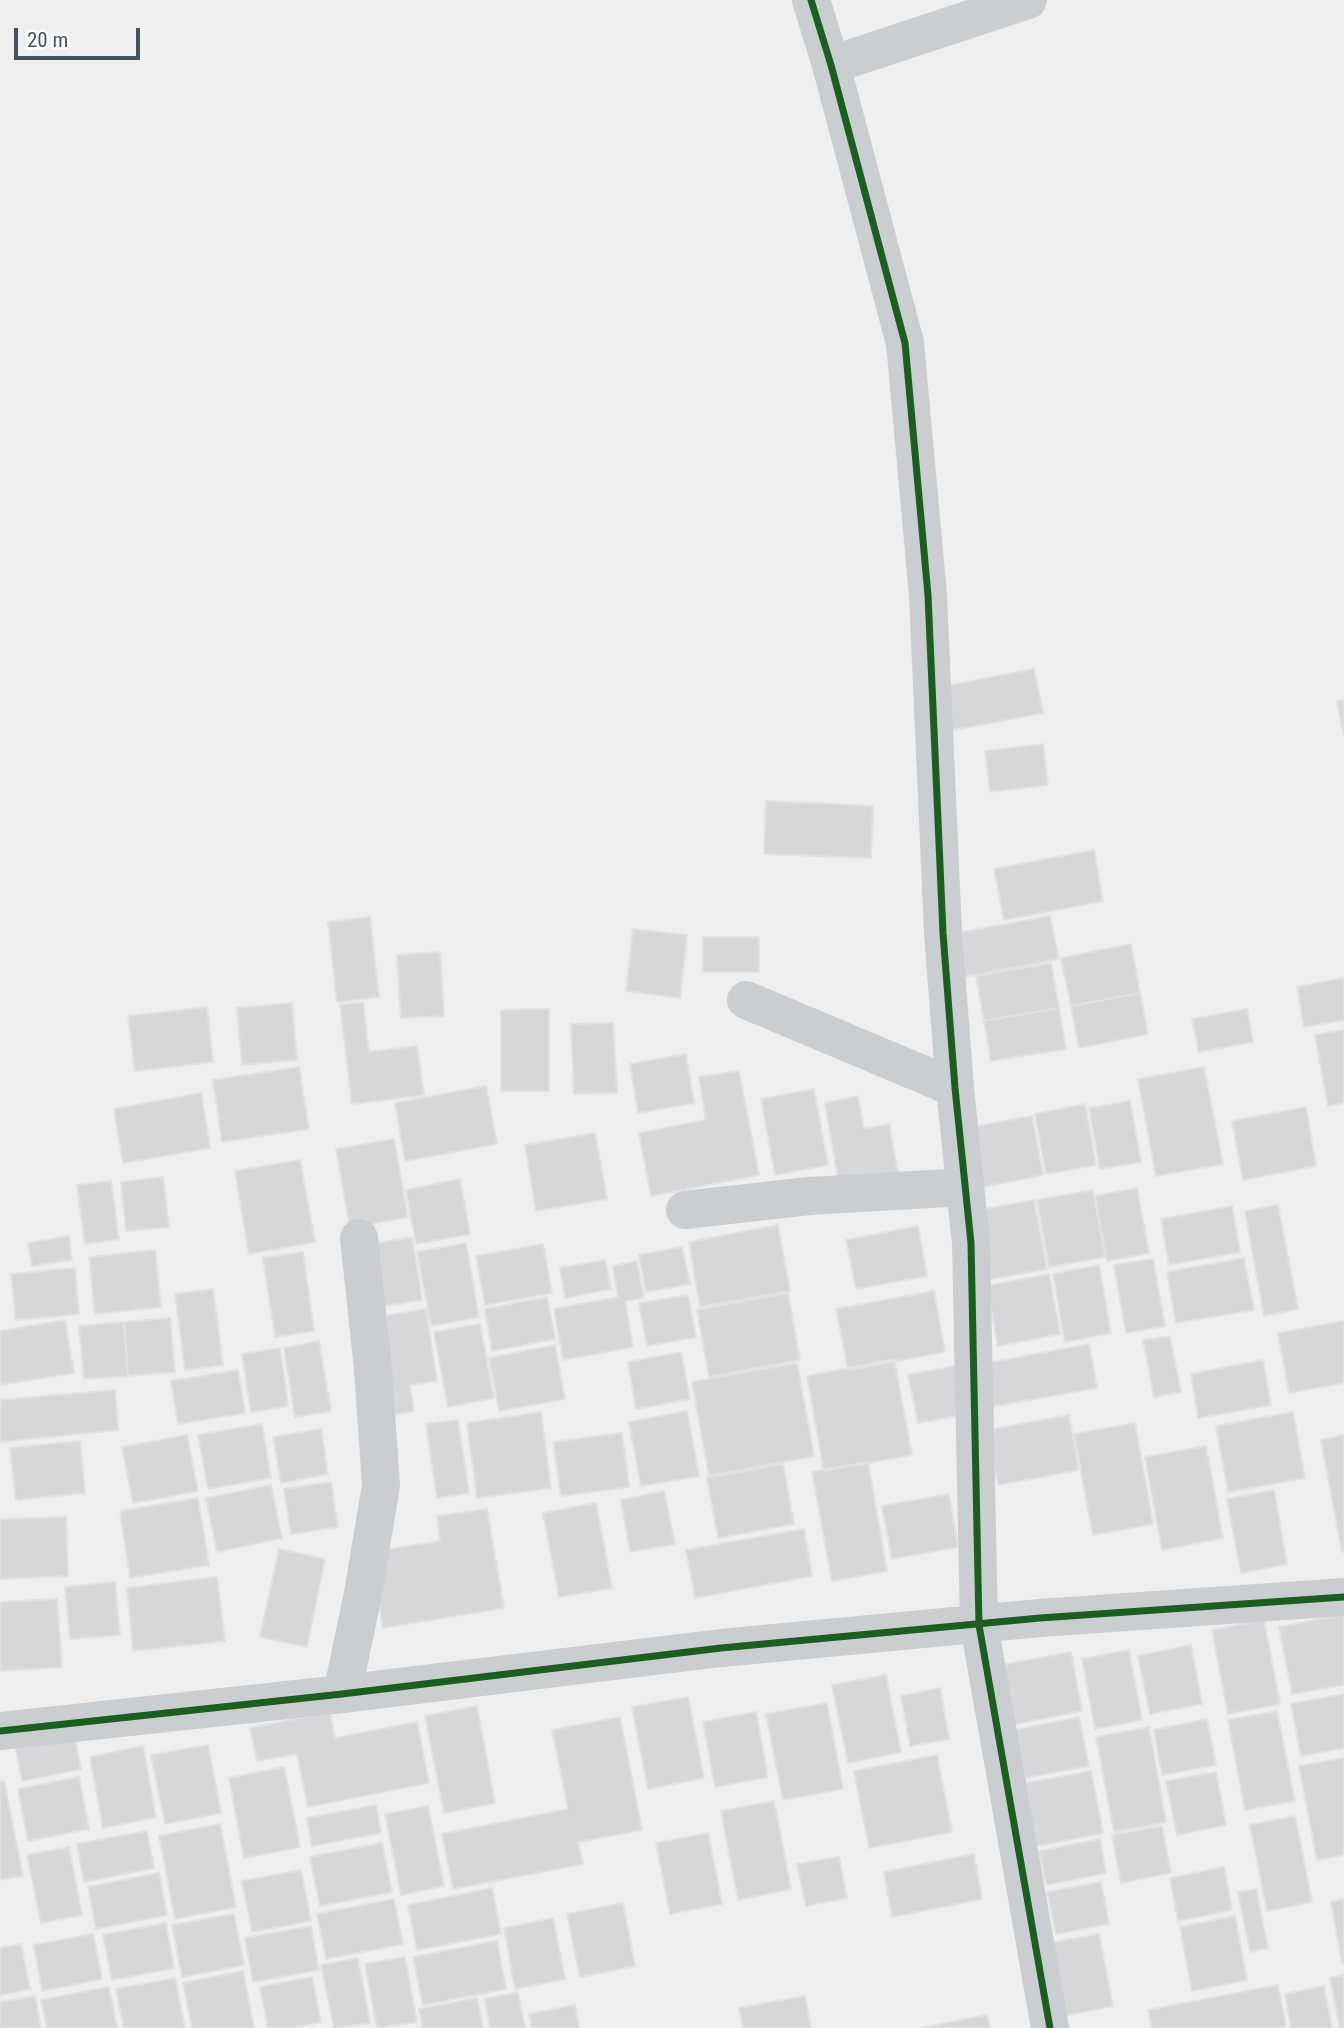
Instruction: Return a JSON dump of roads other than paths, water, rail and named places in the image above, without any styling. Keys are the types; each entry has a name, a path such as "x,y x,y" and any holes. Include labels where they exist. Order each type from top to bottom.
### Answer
{"street":[{"path":"811,0 831,65 905,343 928,595 943,933 971,1242 979,1625 1050,2028"},
{"path":"831,65 1028,0"},
{"path":"746,1000 955,1088"},
{"path":"685,1210 809,1196 965,1187"},
{"path":"342,1693 382,1485 359,1238"},
{"path":"0,1731 721,1648 1040,1618 1344,1597"}]}
